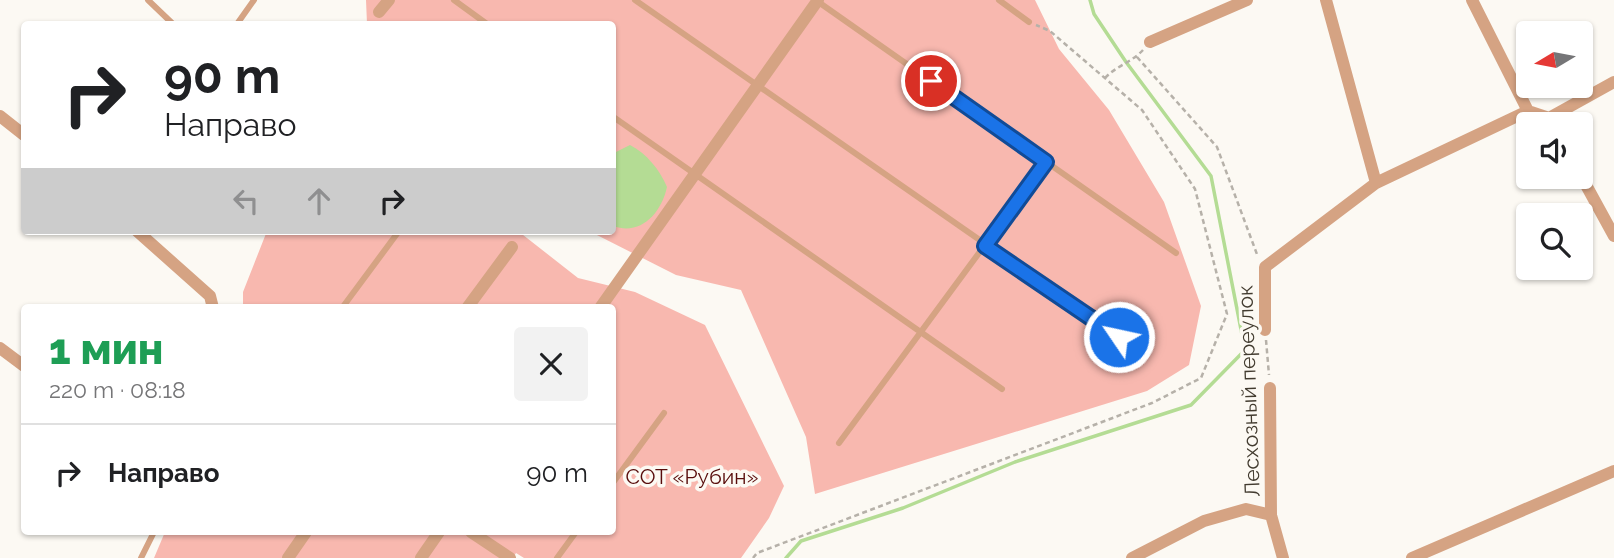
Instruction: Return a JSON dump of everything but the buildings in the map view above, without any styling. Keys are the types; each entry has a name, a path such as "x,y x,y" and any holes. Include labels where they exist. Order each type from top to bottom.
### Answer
{"street":[{"path":"379,12 389,0"},
{"path":"603,304 817,0"},
{"path":"1150,42 1247,0"},
{"path":"1326,0 1376,183"},
{"path":"1265,267 1376,183 1528,111 1472,0"},
{"path":"1566,112 1614,82"},
{"path":"0,116 21,133"},
{"path":"1588,189 1614,236"},
{"path":"141,235 210,296 213,304"},
{"path":"470,304 512,247"},
{"name":"Лесхозный переулок","path":"1265,267 1265,330"},
{"path":"0,348 21,364"},
{"name":"Лесхозный переулок","path":"1270,388 1271,514 1283,558"},
{"path":"1412,558 1614,471"},
{"name":"Лесхозный переулок","path":"1132,558 1204,521 1246,509 1271,514"},
{"path":"288,558 304,535"},
{"path":"421,558 437,535"},
{"path":"476,535 510,558"}],"lane":[{"path":"148,0 170,21"},
{"path":"239,21 254,0"},
{"path":"454,0 483,21"},
{"path":"635,0 1119,337"},
{"path":"817,0 1176,253"},
{"path":"999,0 1029,22"},
{"path":"616,119 1002,389"},
{"path":"839,443 1046,162"},
{"path":"345,304 396,235"},
{"path":"616,479 664,413"},
{"path":"141,558 152,535"},
{"path":"556,558 574,535"}],"path":[{"path":"753,558 757,553 1152,403 1201,378 1227,314 1195,189 1142,110 1051,31 1029,22"},
{"path":"1105,78 1116,67 1136,57 1217,147 1252,247 1265,267"},
{"name":"Лесхозный переулок","path":"1265,330 1270,388"}],"green space":[{"path":"366,0 1035,0 1059,49 1109,110 1164,202 1201,306 1189,365 1147,391 815,494 806,437 741,290 676,275 597,235 616,235 616,21 367,21"},
{"name":"СОТ «Рубин»","path":"265,235 523,235 578,278 635,292 705,325 784,486 769,518 741,558 524,558 516,553 513,558 154,558 164,535 616,535 616,304 243,304 243,292"}],"shaded area":[{"path":"630,145 642,153 661,174 667,187 654,214 632,228 616,227 616,152"}],"waterway":[{"path":"786,558 801,541 903,508 1015,462 1191,405 1245,350 1211,176 1126,62 1094,14 1090,0"}],"route":[{"path":"931,81 1046,162 985,246 1119,337"}]}
